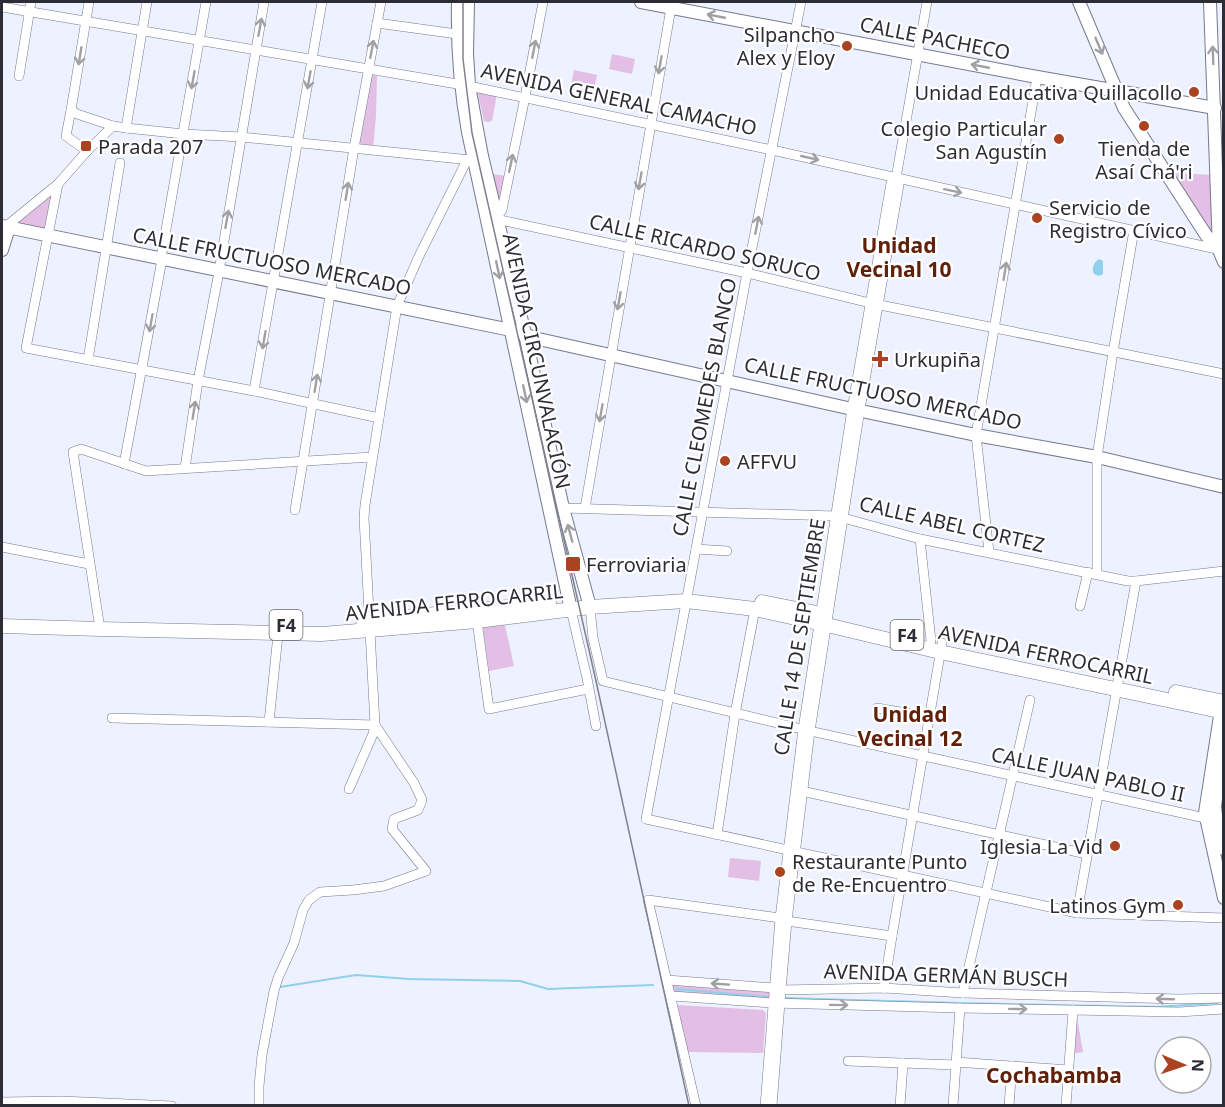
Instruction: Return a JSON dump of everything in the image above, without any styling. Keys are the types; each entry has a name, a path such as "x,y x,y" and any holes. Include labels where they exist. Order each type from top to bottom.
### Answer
{"highway":[{"name":"AVENIDA FERROCARRIL","path":"687,596 824,619"},
{"name":"AVENIDA FERROCARRIL","path":"2,626 100,625 279,630 322,634 370,625 589,603 687,596 757,601 935,646 1223,705"},
{"name":"AVENIDA FERROCARRIL","path":"370,625 477,621 570,605"},
{"name":"AVENIDA FERROCARRIL","path":"2,617 100,625"}],"main road":[{"name":"AVENIDA CIRCUNVALACIÓN","path":"458,2 457,34 465,85 471,160 521,336 570,605"},
{"name":"AVENIDA CIRCUNVALACIÓN","path":"468,2 465,85 521,336 589,603"},
{"name":"CALLE PACHECO","path":"641,2 671,4 795,32 1219,109"},
{"path":"1079,2 1124,108 1206,235 1222,254"},
{"path":"1210,2 1219,109 1222,254"},
{"path":"2,250 3,230"},
{"name":"CALLE FRUCTUOSO MERCADO","path":"3,230 521,336 976,435 1097,457 1224,487"},
{"path":"1223,705 1205,808 1224,849"},
{"path":"1224,742 1215,806 1211,817 1224,898"}],"street":[{"path":"19,76 31,2"},
{"path":"87,151 66,136 90,2"},
{"path":"126,129 147,2"},
{"path":"124,464 206,2"},
{"path":"185,468 264,2"},
{"path":"254,391 322,2"},
{"path":"295,510 354,148 381,2"},
{"path":"496,219 502,210 543,2"},
{"name":"CALLE CLEOMEDES BLANCO","path":"717,835 646,819 747,273 801,2"},
{"name":"CALLE 14 DE SEPTIEMBRE","path":"772,1106 777,989 806,730 856,409 874,304 899,185 896,178 927,2"},
{"path":"585,508 671,4"},
{"name":"AVENIDA GENERAL CAMACHO","path":"2,8 525,97 1134,230 1222,254"},
{"path":"377,23 457,34"},
{"path":"989,552 976,435 1037,77"},
{"path":"71,110 77,114 126,129 241,137 471,160 420,254 396,310 364,518 375,725 373,735 349,789"},
{"path":"3,230 58,184 112,126"},
{"path":"88,360 120,163"},
{"path":"58,184 26,348 254,391 379,418"},
{"name":"CALLE RICARDO SORUCO","path":"496,219 747,273 874,304 1224,374"},
{"path":"1080,606 1092,573 1097,457 1134,230"},
{"path":"100,625 73,452 81,449 146,471 372,457"},
{"name":"CALLE ABEL CORTEZ","path":"563,508 840,517 920,539 1128,581 1224,571"},
{"path":"884,988 929,717 935,646 920,539"},
{"path":"2,547 89,564"},
{"path":"696,549 727,551"},
{"path":"1077,913 1136,581"},
{"name":"AVENIDA CIRCUNVALACIÓN","path":"589,603 593,638 603,681"},
{"name":"AVENIDA CIRCUNVALACIÓN","path":"570,605 596,726"},
{"path":"755,609 735,714 717,835 1077,913 1224,918"},
{"path":"477,621 489,709 588,689"},
{"path":"269,722 279,630"},
{"name":"CALLE JUAN PABLO II","path":"603,681 806,730 1211,817"},
{"path":"963,993 1030,700"},
{"path":"877,708 929,717"},
{"path":"112,718 375,725"},
{"path":"259,1106 262,1055 274,991 294,943 303,910 309,900 320,892 384,886 426,871 392,829 394,819 418,810 422,800 414,783 375,725"},
{"path":"799,790 1087,854"},
{"path":"696,1106 648,900 892,936"},
{"name":"AVENIDA GERMÁN BUSCH","path":"667,980 777,989 884,988 963,993 1178,999 1224,998"},
{"name":"AVENIDA GERMÁN BUSCH","path":"672,996 777,1004 1179,1012 1224,1009"},
{"name":"CALLE 14 DE SEPTIEMBRE","path":"765,1106 777,1004"},
{"path":"952,1106 960,1008"},
{"path":"1066,1106 1073,1010"},
{"path":"848,1061 956,1063 1069,1070"},
{"path":"900,1106 903,1063"},
{"path":"1009,1106 1012,1066"},
{"path":"2,1102 62,1101 172,1106"}],"shaded area":[{"path":"612,54 635,59 632,74 609,69"},
{"path":"574,70 597,75 594,89 571,85"},
{"path":"371,75 377,76 373,149 358,147"},
{"path":"477,91 497,94 492,121 484,121"},
{"path":"1171,173 1213,175 1213,231 1209,229"},
{"path":"491,174 508,176 500,207"},
{"path":"52,194 46,230 17,228 17,223"},
{"path":"505,625 514,666 489,671 483,627"},
{"path":"730,858 761,861 759,881 728,877"},
{"path":"672,983 771,991 770,1000 674,993"},
{"path":"677,1005 763,1010 766,1013 763,1053 688,1052"},
{"path":"1077,1017 1083,1052 1071,1054 1074,1018"}],"water":[{"path":"1099,259 1103,261 1103,274 1099,276 1094,274 1093,270 1094,263"}],"waterway":[{"path":"280,987 356,975 409,979 520,981 548,989 653,985"},
{"path":"676,989 767,997"},
{"path":"783,998 1156,1007 1218,1003"}],"tram line":[{"path":"463,2 463,59 472,133 689,1106"}],"place":[{"name":"Silpancho Alex y Eloy","path":"847,46"},
{"name":"Unidad Educativa Quillacollo","path":"1194,92"},
{"name":"Tienda de Asaí Chá'ri","path":"1144,126"},
{"name":"Colegio Particular San Agustín","path":"1059,139"},
{"name":"Parada 207","path":"86,146"},
{"name":"Servicio de Registro Cívico","path":"1037,218"},
{"name":"Urkupiña","path":"880,359"},
{"name":"AFFVU","path":"725,461"},
{"name":"Ferroviaria","path":"573,564"},
{"name":"Iglesia La Vid","path":"1115,846"},
{"name":"Restaurante Punto de Re-Encuentro","path":"780,872"},
{"name":"Latinos Gym","path":"1178,905"}],"district":[{"name":"Unidad Vecinal 10","path":"899,257"},
{"name":"Unidad Vecinal 12","path":"910,726"},
{"name":"Cochabamba","path":"1054,1075"}]}
